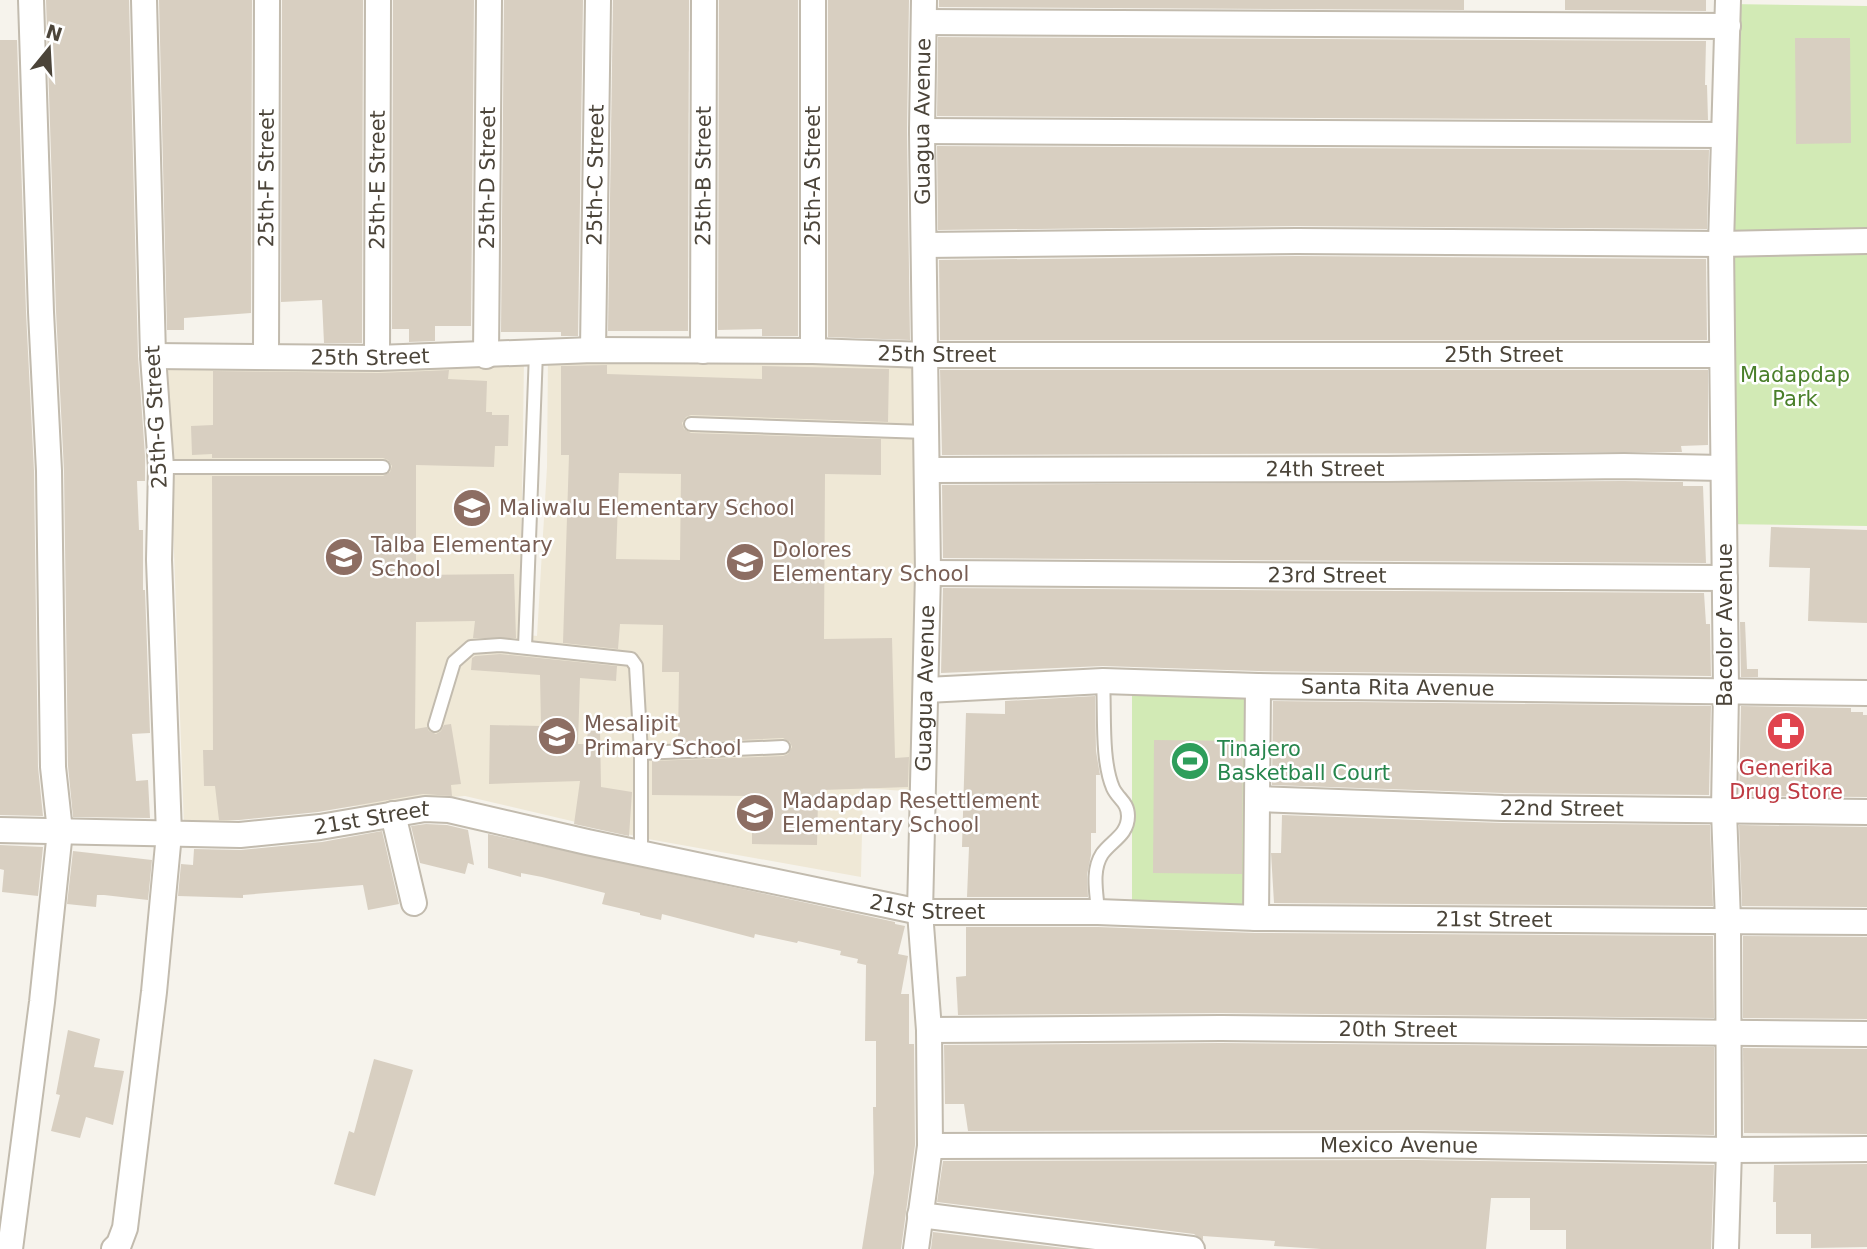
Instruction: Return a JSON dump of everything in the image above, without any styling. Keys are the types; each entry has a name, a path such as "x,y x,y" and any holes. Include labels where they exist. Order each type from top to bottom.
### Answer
{"street":[{"path":"10,1249 60,831 53,766 50,471 41,312 31,0"},
{"name":"25th-G Street","path":"114,1249 120,1244 125,1228 154,992 169,834 159,560 161,467 153,356 144,0"},
{"name":"25th-F Street","path":"266,356 267,0"},
{"name":"25th-E Street","path":"377,358 378,0"},
{"name":"25th-D Street","path":"486,356 489,0"},
{"name":"25th-C Street","path":"593,351 598,0"},
{"name":"25th-B Street","path":"704,0 704,351"},
{"name":"25th-A Street","path":"813,0 813,351"},
{"name":"Bacolor Avenue","path":"1727,1249 1728,921 1724,811 1726,690 1721,244 1728,0"},
{"path":"925,11 1728,26"},
{"name":"Guagua Avenue","path":"916,1249 930,1146 929,1030 920,912 928,573 922,131 925,11"},
{"path":"922,131 1724,135"},
{"path":"924,245 1297,241 1721,244 1867,241"},
{"name":"25th Street","path":"153,356 377,358 593,351 813,351 926,355 1721,355"},
{"name":"24th Street","path":"928,470 1624,466 1723,468"},
{"name":"23rd Street","path":"928,573 1725,578"},
{"name":"Santa Rita Avenue","path":"927,690 1103,681 1258,686 1867,693"},
{"path":"1256,918 1258,686"},
{"name":"22nd Street","path":"1258,799 1503,808 1867,812"},
{"name":"21st Street","path":"0,830 240,835 320,827 425,809 449,810 641,854 920,912 1098,912 1256,918 1867,922"},
{"path":"393,814 414,903"},
{"name":"20th Street","path":"929,1030 1235,1028 1867,1034"},
{"name":"Mexico Avenue","path":"930,1146 1417,1145 1729,1150 1867,1149"},
{"path":"920,1216 1040,1239 1192,1249"}],"lane":[{"path":"525,647 536,352"},
{"path":"691,424 926,432"},
{"path":"161,467 383,467"},
{"path":"435,724 454,662 471,647 500,645 631,659 636,666 641,753 641,854"},
{"path":"1098,912 1095,875 1102,853 1123,832 1128,816 1125,802 1114,789 1110,771 1103,681"},
{"path":"641,753 783,747"}],"shaded area":[{"path":"548,354 916,359 918,792 863,788 861,877 648,839 465,796 184,826 167,360 524,360 520,634 537,636 547,467"}],"green space":[{"name":"Madapdap Park","path":"1728,4 1867,6 1867,526 1721,524"},
{"name":"Tinajero Basketball Court","path":"1132,689 1249,690 1249,909 1132,908"}],"building":[{"path":"46,0 129,0 138,356 145,456 145,481 137,481 139,530 143,530 150,733 132,734 136,781 148,780 150,818 73,817 68,766 64,471"},
{"path":"159,0 252,0 251,313 184,318 184,330 167,330"},
{"path":"282,0 363,0 362,343 324,343 322,300 281,302"},
{"path":"393,0 474,0 471,326 435,326 435,341 409,342 409,329 392,329"},
{"path":"504,0 583,0 578,336 561,336 561,332 501,332"},
{"path":"613,0 689,0 688,331 608,331"},
{"path":"719,0 798,0 798,336 762,336 762,329 718,330"},
{"path":"828,0 909,0 907,131 910,340 828,337"},
{"path":"939,0 1464,0 1464,10 939,7"},
{"path":"1565,0 1706,0 1706,11 1565,10"},
{"path":"938,37 1706,41 1705,85 1708,120 937,116"},
{"path":"1795,38 1850,38 1851,143 1796,144"},
{"path":"0,40 17,40 34,471 38,767 43,816 0,815"},
{"path":"937,146 1709,150 1707,229 1297,226 938,230"},
{"path":"1297,256 1706,259 1707,340 940,340 939,260"},
{"path":"607,365 607,374 762,379 762,366 889,369 888,422 691,415 682,423 684,429 691,433 881,439 881,475 825,474 824,639 892,638 895,758 909,757 908,787 822,790 822,799 818,799 817,845 752,844 750,796 652,795 652,761 783,756 788,754 792,747 790,742 783,738 678,743 679,672 662,672 663,625 620,624 618,649 563,643 569,455 561,455 561,366","holes":["619,473 681,474 680,560 616,559"]},
{"path":"449,370 448,379 487,381 486,412 492,412 492,415 509,415 508,446 495,446 494,467 416,465 416,575 514,574 516,638 473,638 475,621 416,622 415,729 427,727 436,734 444,725 451,724 461,784 451,785 452,796 423,794 318,812 219,820 215,786 204,786 203,750 213,750 212,476 383,476 390,472 392,466 383,458 212,458 212,454 192,455 191,426 213,425 213,371 378,373"},
{"path":"940,370 1708,370 1708,445 1681,446 1682,452 942,455"},
{"path":"1683,482 1683,486 1703,486 1706,563 943,558 942,485"},
{"path":"1771,527 1867,530 1867,623 1808,621 1810,568 1769,567"},
{"path":"943,588 1704,593 1706,624 1710,624 1711,676 1258,671 1103,666 941,673"},
{"path":"1740,622 1745,622 1747,669 1758,669 1758,677 1741,677"},
{"path":"500,654 617,666 616,681 580,678 578,744 586,744 589,726 600,727 601,787 632,792 629,836 574,824 580,781 489,784 490,725 541,726 540,675 471,670 472,658 475,656"},
{"path":"1095,696 1096,751 1100,775 1096,775 1096,833 1091,833 1088,897 967,897 969,847 962,847 966,713 1005,714 1005,701"},
{"path":"1273,701 1711,706 1709,795 1503,793 1272,785"},
{"path":"1741,706 1851,708 1851,712 1863,712 1863,715 1867,715 1867,797 1739,796"},
{"path":"1154,740 1243,741 1242,874 1153,873"},
{"path":"1282,815 1502,823 1710,825 1713,906 1274,903 1271,853 1281,853"},
{"path":"426,824 468,830 474,865 468,863 465,874 420,863 411,826"},
{"path":"1739,825 1867,827 1867,907 1742,906"},
{"path":"382,831 399,904 368,910 363,885 243,895 243,898 178,896 181,864 193,865 194,849 241,850 322,842"},
{"path":"488,834 905,926 898,954 908,956 901,994 909,994 909,1044 914,1044 915,1145 901,1249 862,1249 874,1173 873,1107 876,1107 876,1041 865,1041 866,965 857,963 858,959 840,955 841,951 798,941 797,943 755,934 754,938 662,914 661,920 640,915 602,904 605,893 542,877 521,873 521,877 488,868"},
{"path":"0,845 43,847 38,896 2,892 4,870 0,869"},
{"path":"73,851 152,860 148,900 97,895 96,907 67,904"},
{"path":"966,927 1098,927 1255,933 1713,936 1714,1018 1221,1013 958,1015 956,977 966,976"},
{"path":"1743,936 1867,937 1867,1019 1743,1018"},
{"path":"68,1030 100,1039 94,1067 124,1071 113,1125 86,1117 80,1138 51,1131 60,1095 56,1094"},
{"path":"1221,1043 1714,1047 1714,1135 1417,1130 968,1131 964,1104 945,1104 944,1045"},
{"path":"1743,1048 1867,1049 1867,1134 1744,1133"},
{"path":"374,1059 413,1070 375,1196 334,1184 349,1131 354,1133"},
{"path":"1417,1160 1714,1165 1711,1249 1566,1249 1566,1230 1530,1230 1530,1198 1491,1198 1486,1249 1321,1249 1274,1246 1275,1241 1203,1236 1203,1240 1194,1234 937,1202 943,1161"},
{"path":"1867,1164 1867,1247 1811,1248 1811,1234 1776,1234 1774,1165"},
{"path":"933,1232 1072,1249 931,1249"}],"place":[{"name":"Maliwalu Elementary School","path":"472,508"},
{"name":"Talba Elementary School","path":"344,557"},
{"name":"Dolores Elementary School","path":"745,562"},
{"name":"Generika Drug Store","path":"1786,731"},
{"name":"Mesalipit Primary School","path":"557,736"},
{"name":"Tinajero Basketball Court","path":"1190,761"},
{"name":"Madapdap Resettlement Elementary School","path":"755,813"}]}
